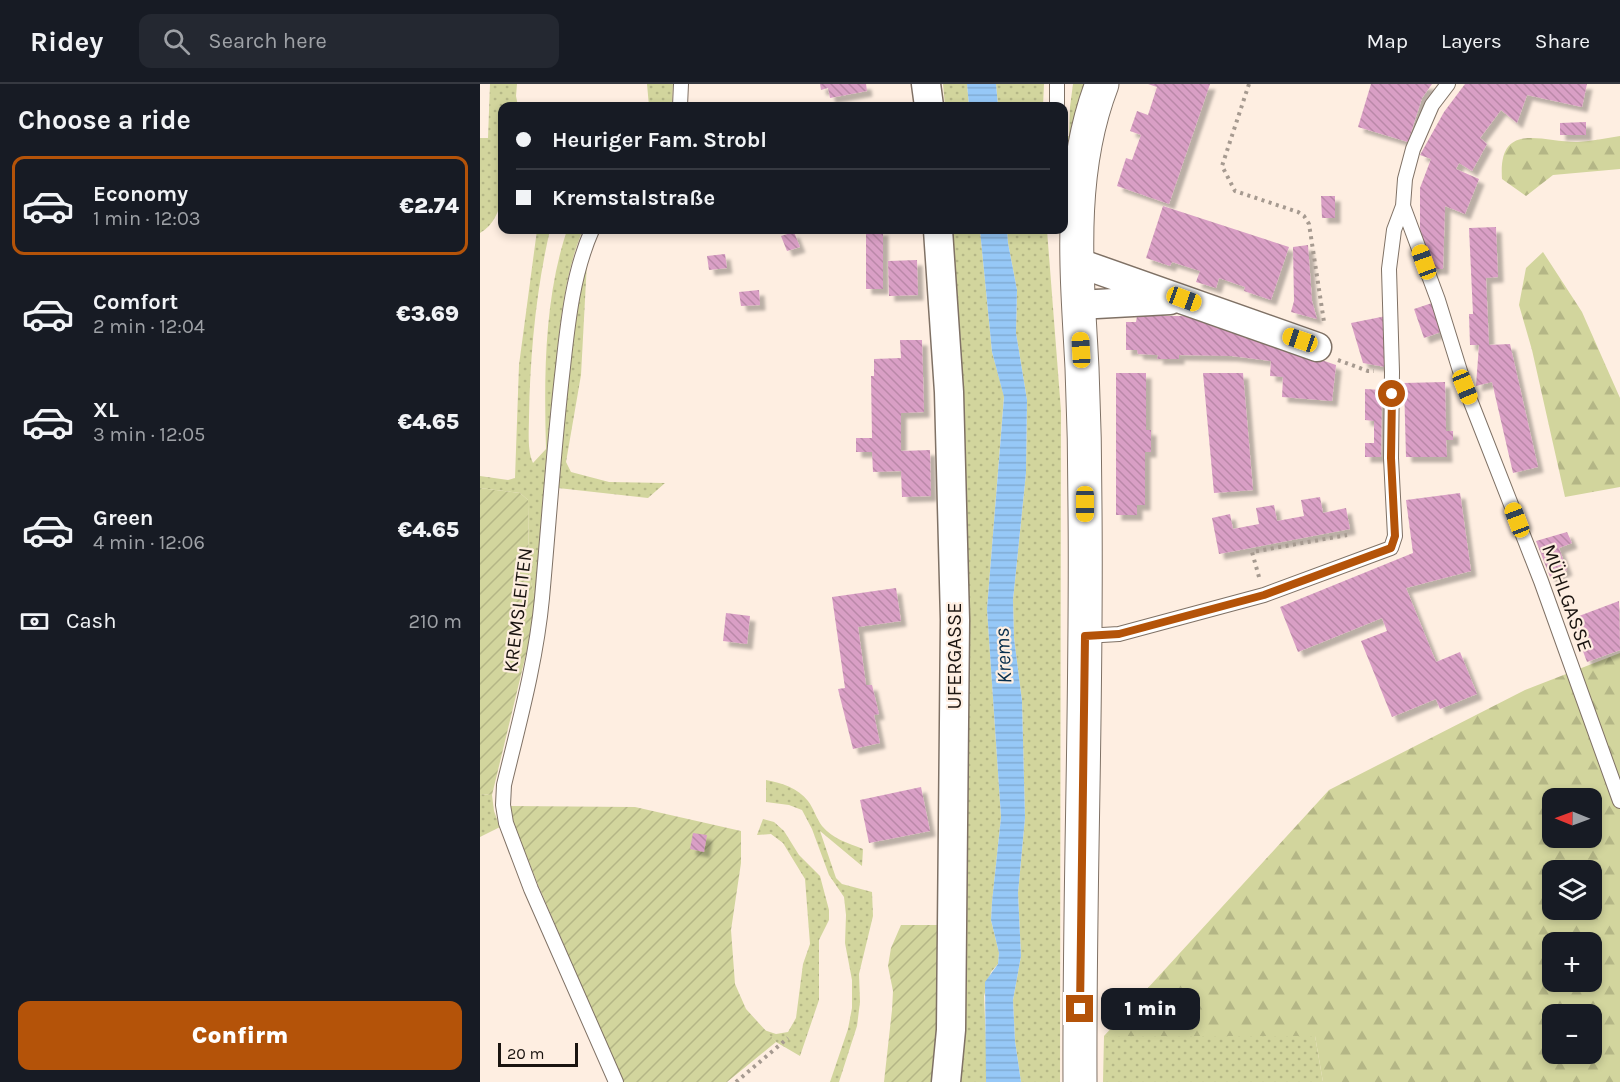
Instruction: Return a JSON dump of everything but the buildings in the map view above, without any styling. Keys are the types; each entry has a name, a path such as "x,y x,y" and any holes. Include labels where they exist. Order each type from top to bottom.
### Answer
{"main road":[{"path":"1080,1082 1085,636 1084,418 1076,262 1077,200 1085,147 1102,84"}],"street":[{"path":"926,84 928,102"},
{"name":"UFERGASSE","path":"938,234 949,392 955,620 951,1030 946,1082"},
{"path":"1076,262 1184,299 1321,339"},
{"path":"1078,305 1184,299"}],"lane":[{"path":"680,102 681,84"},
{"path":"1057,84 1057,102"},
{"name":"MÜHLGASSE","path":"1264,595 1391,548 1395,536 1391,458 1392,372 1389,269 1394,230 1403,206 1405,179 1413,149 1432,105 1448,84"},
{"name":"MÜHLGASSE","path":"1403,206 1438,300 1465,387 1541,581 1620,801"},
{"name":"KREMSLEITEN","path":"590,234 575,281 565,349 556,423 537,647 504,786 502,805 506,823 531,889 615,1082"},
{"path":"1085,636 1119,634 1264,595"}],"path":[{"path":"1249,84 1222,166 1235,191 1298,212 1309,224 1321,339"},
{"path":"1264,595 1252,552 1347,535"},
{"path":"736,1082 788,1038"}],"green space":[{"path":"490,84 517,84 517,102 498,102 498,210 489,226 480,233 480,138 488,138"},
{"path":"647,84 673,84 672,102 649,102"},
{"path":"943,84 967,84 969,102 945,102"},
{"path":"996,84 1044,84 1043,102 998,102"},
{"path":"1073,84 1087,84 1068,152 1068,136"},
{"path":"1620,136 1620,169 1553,175 1526,196 1502,179 1503,160 1507,148 1515,141 1538,138 1578,142"},
{"path":"536,234 549,234 537,299 532,346 529,434 533,463 546,449 547,338 559,256 566,234 582,234 571,264 561,319 546,457 535,598 529,574 528,500 520,493 480,488 480,476 508,480 515,478 519,365"},
{"path":"952,234 980,234 992,352 1004,396 987,609 1001,817 991,920 999,953 998,964 991,972 984,996 986,1082 958,1082"},
{"path":"1007,234 1047,234 1061,411 1060,1082 1021,1082 1015,1041 1013,1000 1021,956 1018,893 1025,818 1022,701 1014,638 1013,600 1026,473 1027,400 1016,333 1017,290"},
{"path":"1543,252 1582,312 1620,398 1620,487 1565,497 1532,350 1519,305 1526,268"},
{"path":"587,262 581,375 566,462 571,472 609,482 665,483 648,498 558,488 570,344"},
{"path":"480,488 520,493 528,500 529,574 535,598 528,646 492,795 480,794"},
{"path":"1620,653 1620,1082 1323,1082 1315,1036 1104,1036 1329,790 1525,690"},
{"path":"766,780 795,789 808,801 826,830 841,840 863,849 862,866 820,831 836,878 842,884 872,892 873,916 859,974 860,1002 857,1026 839,1082 830,1082 848,1029 852,1008 852,980 845,943 844,897 829,875 812,829 802,810 789,805 766,802"},
{"path":"480,794 492,795 494,811 500,827 480,837"},
{"path":"510,806 635,807 741,831 741,863 731,930 735,984 746,1009 776,1042 727,1082 623,1082 539,887 513,822"},
{"path":"763,819 774,822 784,831 799,855 820,876 829,910 829,920 819,940 819,1000 800,1056 776,1042 764,1030 776,1034 788,1032 796,1018 803,964 810,944 805,879 783,843 771,834 757,835"},
{"path":"901,925 940,925 938,1026 934,1082 884,1082 893,991 888,966 891,948"},
{"path":"1104,1036 1315,1036 1323,1082 1103,1082"}],"water":[{"path":"967,84 996,84 998,102 969,102"},
{"name":"Krems","path":"980,234 1007,234 1017,290 1016,333 1027,400 1026,473 1013,600 1014,638 1022,701 1025,818 1018,893 1021,956 1013,1000 1015,1041 1021,1082 986,1082 985,982 998,964 999,953 991,920 1001,817 987,609 1004,397 992,352"}],"route":[{"path":"1080,1009 1085,636 1119,634 1264,595 1391,548 1395,536 1391,458 1392,394"}]}
